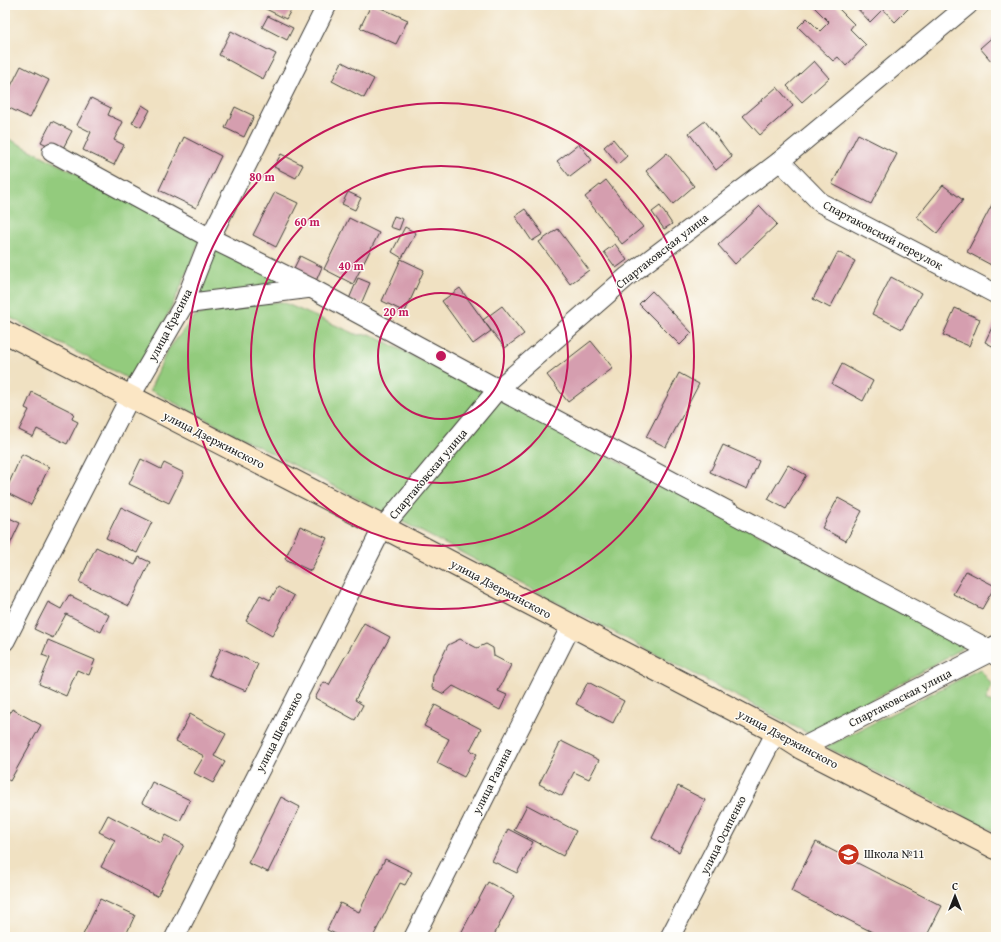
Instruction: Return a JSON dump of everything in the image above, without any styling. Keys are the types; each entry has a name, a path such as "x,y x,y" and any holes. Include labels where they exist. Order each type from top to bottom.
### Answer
{"street":[{"name":"улица Красина","path":"5,641 130,397 184,304 210,238 326,5"},
{"name":"Спартаковская улица","path":"384,527 498,389 628,276 780,161 968,5"},
{"path":"52,152 210,238 311,288 498,389 995,651"},
{"name":"Спартаковский переулок","path":"780,161 821,203 996,294"},
{"path":"184,304 311,288"},
{"name":"улица Дзержинского","path":"5,332 384,527 776,732 801,748 996,848"},
{"name":"улица Шевченко","path":"175,937 384,527"},
{"name":"улица Разина","path":"414,937 571,626"},
{"name":"Спартаковская улица","path":"801,748 995,651"},
{"name":"улица Осипенко","path":"670,937 776,732"}],"green space":[{"path":"5,137 201,237 161,328 141,363 129,379 5,315"},
{"path":"219,244 292,283 201,297 198,291"},
{"path":"282,302 358,335 370,334 971,643 811,735 150,390 167,351 194,317 227,304"},
{"path":"980,669 992,685 986,700 996,705 996,832 826,747"}],"building":[{"path":"258,5 294,5 286,19"},
{"path":"371,5 408,20 396,44 360,28"},
{"path":"812,5 835,5 854,24 850,29 866,45 846,66 838,57 833,61 798,27 807,18 820,31 829,22"},
{"path":"854,5 912,5 895,22 883,9 870,22"},
{"path":"268,16 293,28 287,40 262,27"},
{"path":"231,31 276,54 263,79 219,55"},
{"path":"996,34 996,58 992,62 980,48"},
{"path":"814,61 829,78 802,102 787,86"},
{"path":"342,62 374,79 364,98 332,81"},
{"path":"21,66 49,80 30,118 5,106 5,98"},
{"path":"777,87 793,106 760,135 743,116"},
{"path":"91,98 111,108 108,115 123,122 114,140 124,145 114,165 83,150 91,132 77,125"},
{"path":"142,105 150,110 141,127 132,123"},
{"path":"235,107 254,116 244,137 225,128"},
{"path":"52,121 72,131 61,152 41,142"},
{"path":"705,121 732,157 716,170 689,133"},
{"path":"858,134 897,154 871,204 832,184"},
{"path":"184,137 221,156 196,208 159,190"},
{"path":"613,139 627,156 618,164 604,147"},
{"path":"579,144 592,160 570,177 557,161"},
{"path":"667,153 694,186 673,204 646,171"},
{"path":"281,154 303,165 296,178 274,167"},
{"path":"606,180 643,227 622,244 585,197"},
{"path":"943,185 963,200 937,233 917,217"},
{"path":"275,192 298,203 276,247 253,235"},
{"path":"348,192 361,198 355,210 342,204"},
{"path":"996,197 996,262 993,266 967,252"},
{"path":"660,206 672,224 664,229 652,212"},
{"path":"760,206 777,224 735,264 718,245"},
{"path":"525,209 543,234 532,241 515,216"},
{"path":"394,216 403,219 399,230 390,227"},
{"path":"349,218 379,233 353,284 324,269"},
{"path":"405,227 416,233 402,258 392,252"},
{"path":"558,229 589,270 570,284 539,242"},
{"path":"615,244 627,260 616,268 604,252"},
{"path":"838,252 855,261 830,308 813,299"},
{"path":"300,256 322,267 316,281 293,270"},
{"path":"401,259 424,270 405,312 382,301"},
{"path":"891,277 921,293 902,329 872,314"},
{"path":"358,278 370,283 361,304 349,299"},
{"path":"460,288 491,331 473,344 442,301"},
{"path":"652,291 692,333 680,345 639,304"},
{"path":"502,306 524,334 505,348 483,320"},
{"path":"955,308 980,319 969,346 943,335"},
{"path":"996,319 996,348 985,342"},
{"path":"591,341 613,368 568,402 547,375"},
{"path":"842,364 873,381 863,401 832,384"},
{"path":"679,373 699,384 666,447 646,437"},
{"path":"32,392 74,413 72,419 78,422 67,444 37,429 33,437 19,430 29,410 25,408"},
{"path":"723,445 759,461 747,489 710,472"},
{"path":"22,454 49,467 31,505 5,492"},
{"path":"141,459 161,469 164,463 184,473 169,503 129,484"},
{"path":"788,465 806,475 786,509 768,499"},
{"path":"838,498 862,511 846,541 822,528"},
{"path":"121,507 152,522 137,553 106,538"},
{"path":"5,516 20,523 5,555"},
{"path":"300,526 327,538 311,571 285,559"},
{"path":"96,547 135,565 139,557 150,562 129,606 79,582"},
{"path":"966,571 995,586 982,609 953,594"},
{"path":"278,587 294,596 272,636 246,621 260,595 270,600"},
{"path":"69,595 109,615 101,632 66,614 53,638 34,629 48,602 61,609"},
{"path":"364,623 390,637 355,700 363,705 355,720 315,698 324,682 329,685"},
{"path":"460,639 477,648 486,644 493,648 494,656 511,665 498,691 507,695 500,710 453,686 444,694 432,688 433,676 448,645"},
{"path":"48,640 95,660 89,675 77,670 66,696 39,684 50,658 42,655"},
{"path":"221,648 258,664 246,691 209,675"},
{"path":"588,682 624,701 613,723 576,704"},
{"path":"435,705 481,729 470,750 477,754 464,777 437,763 449,739 424,726"},
{"path":"12,709 41,725 10,781 5,778 5,722"},
{"path":"190,714 226,734 214,756 225,762 213,783 194,773 204,756 176,741"},
{"path":"561,741 599,760 589,779 574,772 562,796 539,784"},
{"path":"152,782 190,800 180,821 142,803"},
{"path":"678,786 705,800 679,852 652,838"},
{"path":"281,797 300,807 268,872 248,863"},
{"path":"527,805 576,831 563,856 514,830"},
{"path":"108,815 161,843 165,835 184,845 157,896 101,867 115,840 99,832"},
{"path":"508,829 533,842 517,873 492,861"},
{"path":"816,842 942,906 926,937 882,937 791,891"},
{"path":"385,859 412,872 405,885 400,883 373,937 342,937 327,930 340,903 359,912"},
{"path":"488,882 514,896 493,937 459,937"},
{"path":"100,899 135,915 125,937 82,937"}],"place":[{"name":"Школа №11","path":"848,854"}]}
